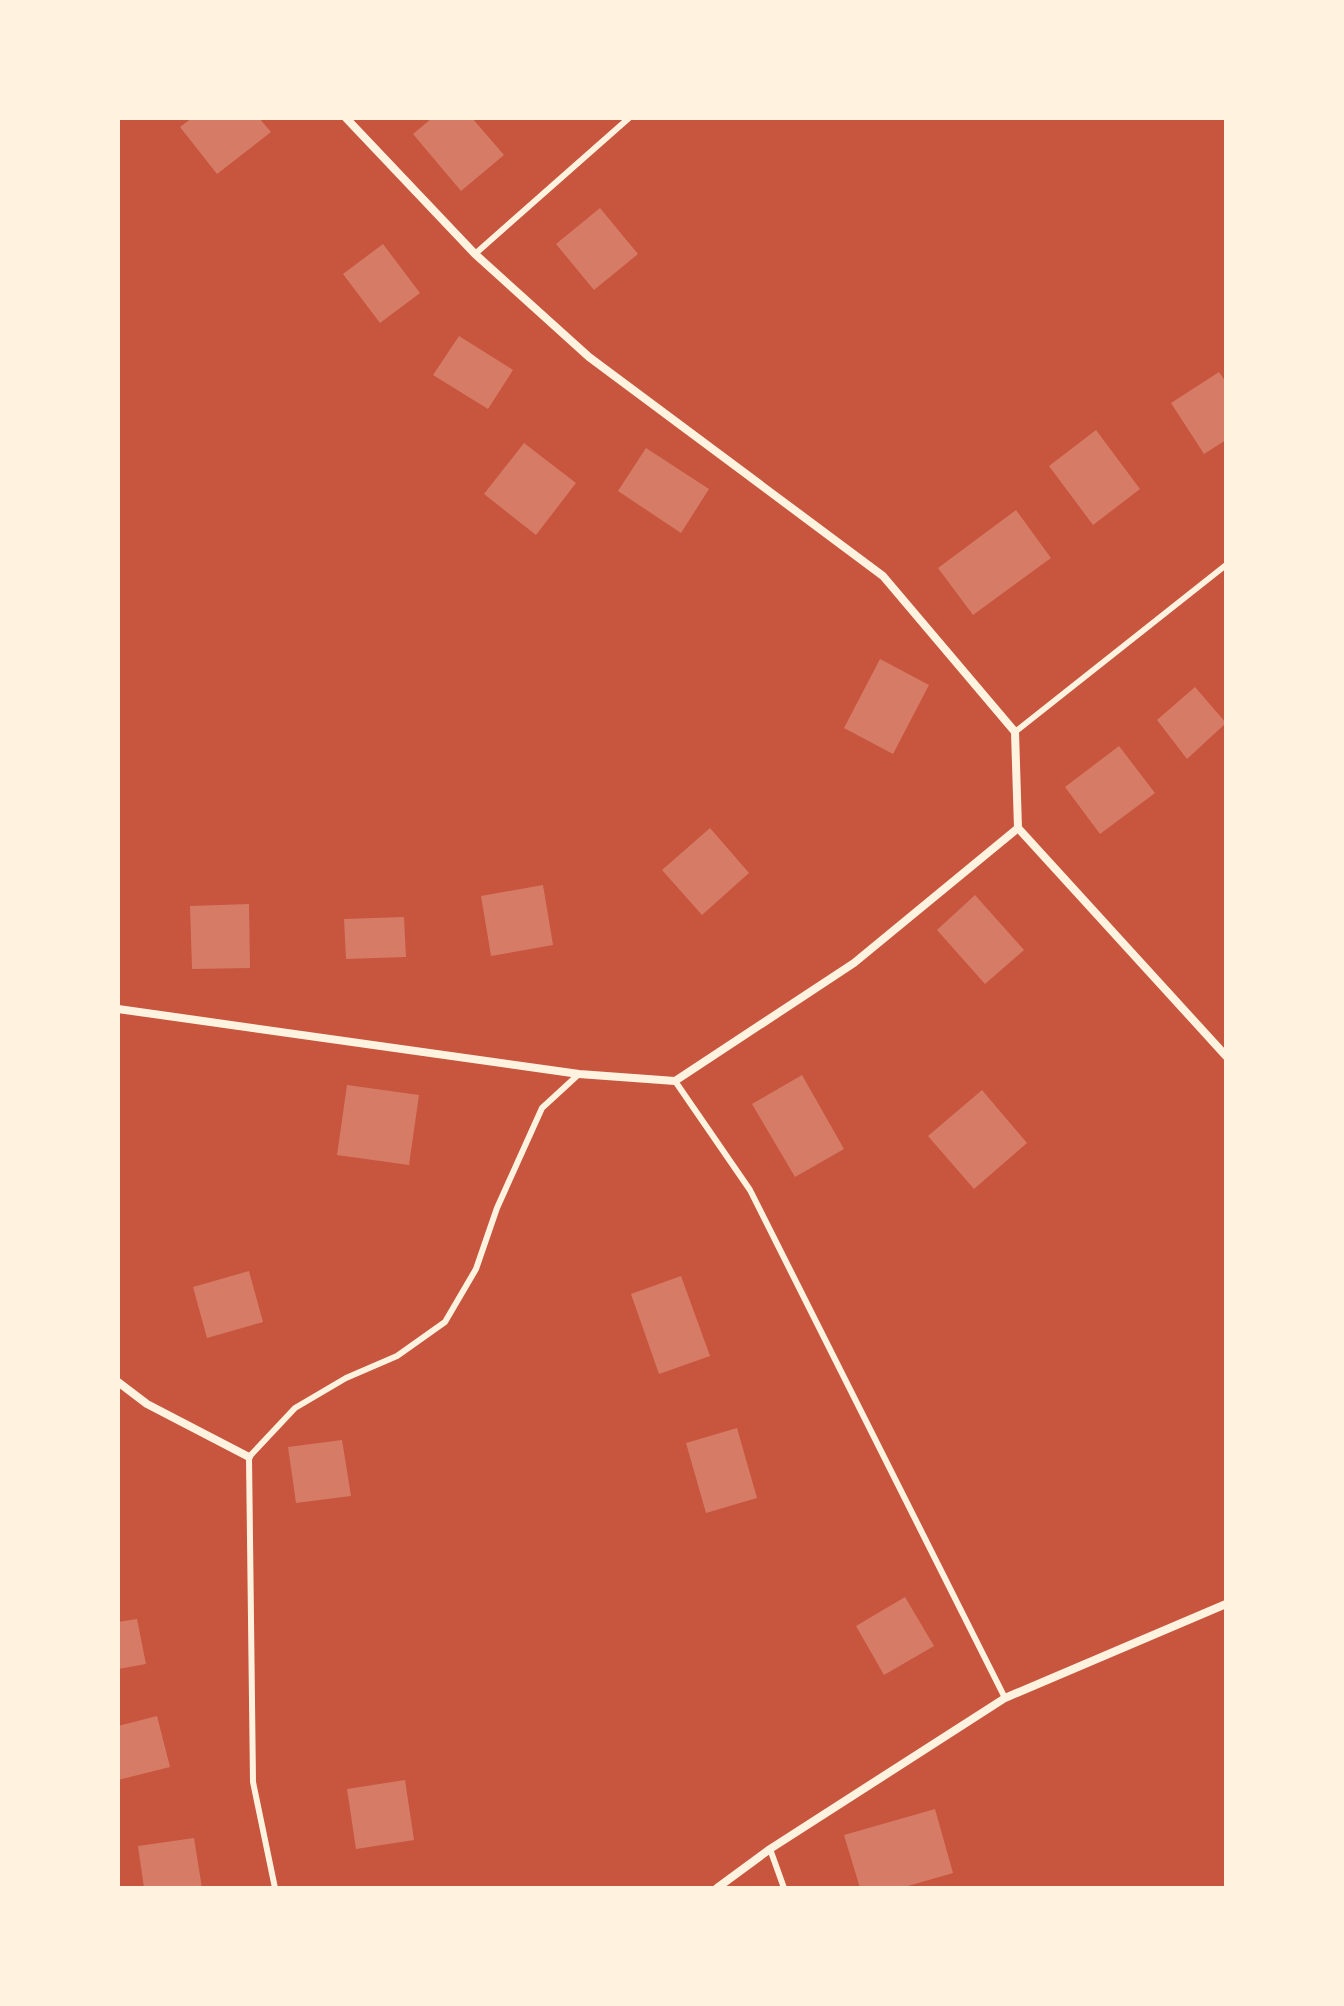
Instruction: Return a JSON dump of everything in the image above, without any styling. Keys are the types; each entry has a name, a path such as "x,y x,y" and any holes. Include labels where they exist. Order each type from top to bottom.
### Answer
{"street":[{"path":"346,118 475,254 589,357 883,576 1015,732 1018,828 1226,1056"},
{"path":"118,1009 579,1074 675,1081 854,963 1018,828"},
{"path":"118,1382 147,1404 249,1457"},
{"path":"717,1888 770,1849 1005,1698 1226,1604"}],"lane":[{"path":"475,254 629,118"},
{"path":"1015,732 1226,565"},
{"path":"275,1888 253,1782 249,1457 295,1408 346,1378 397,1356 445,1322 476,1269 497,1208 542,1108 579,1074"},
{"path":"675,1081 750,1190 1005,1698"},
{"path":"770,1849 784,1888"}],"building":[{"path":"192,118 259,118 271,132 217,174 180,127"},
{"path":"432,118 472,118 504,155 461,191 413,134"},
{"path":"600,208 638,254 594,290 556,244"},
{"path":"383,244 420,293 380,323 343,274"},
{"path":"459,336 513,370 488,409 433,375"},
{"path":"1219,372 1226,382 1226,440 1204,454 1171,403"},
{"path":"1096,430 1140,489 1093,525 1049,466"},
{"path":"524,443 576,483 536,535 484,494"},
{"path":"646,448 709,489 681,533 618,491"},
{"path":"1016,510 1051,558 973,615 938,568"},
{"path":"880,659 929,685 893,754 844,728"},
{"path":"1195,687 1226,723 1187,759 1157,720"},
{"path":"1119,746 1155,793 1100,834 1065,787"},
{"path":"710,828 749,873 702,915 662,870"},
{"path":"543,885 553,945 491,956 481,896"},
{"path":"975,895 1024,950 985,984 937,930"},
{"path":"249,904 250,968 192,969 190,906"},
{"path":"404,917 406,957 346,959 344,919"},
{"path":"802,1075 844,1149 795,1177 752,1104"},
{"path":"347,1085 419,1095 409,1165 337,1155"},
{"path":"982,1090 1027,1143 974,1189 928,1136"},
{"path":"249,1271 263,1322 207,1338 193,1287"},
{"path":"681,1276 710,1356 659,1374 631,1294"},
{"path":"737,1428 757,1498 706,1513 686,1443"},
{"path":"342,1440 351,1496 296,1503 288,1447"},
{"path":"905,1597 934,1646 884,1675 856,1626"},
{"path":"137,1619 146,1664 118,1669 118,1622"},
{"path":"157,1716 170,1767 118,1780 118,1726"},
{"path":"405,1780 414,1840 356,1849 347,1789"},
{"path":"935,1809 953,1873 901,1888 860,1888 844,1835"},
{"path":"194,1838 202,1888 144,1888 138,1846"}]}
